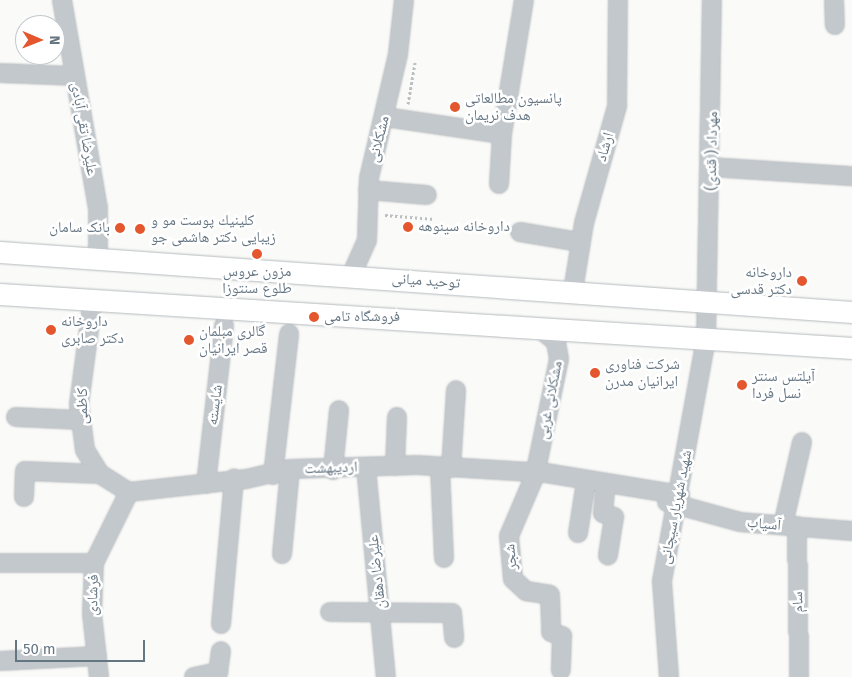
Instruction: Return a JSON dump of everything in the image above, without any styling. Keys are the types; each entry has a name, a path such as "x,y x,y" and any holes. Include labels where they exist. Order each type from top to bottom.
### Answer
{"main road":[{"name":"توحید میانی","path":"0,252 852,312"},
{"path":"0,294 543,331 706,338 852,348"}],"street":[{"name":"علیرضا تقی آبادی","path":"62,0 98,208 98,258"},
{"name":"مشکلانی","path":"351,276 367,240 368,190 385,117 404,0"},
{"path":"499,184 502,134 524,0"},
{"name":"ارشاد","path":"574,291 580,242 617,106 618,0"},
{"name":"مهرداد ( قندی)","path":"706,338 711,167 712,0"},
{"path":"834,0 835,25"},
{"path":"0,73 75,76"},
{"path":"385,117 502,134"},
{"path":"711,167 852,176"},
{"path":"368,190 427,195"},
{"path":"520,232 580,242"},
{"name":"کاظمی","path":"93,299 80,404 85,450 100,474 130,492"},
{"name":"شایسته","path":"206,484 224,326"},
{"name":"مشکلانی غربی","path":"535,475 559,360 556,342 543,331"},
{"path":"282,554 282,472 289,334"},
{"name":"شهید شهریار سیچانی","path":"669,677 662,581 679,500 706,338"},
{"path":"444,558 445,467 456,390"},
{"path":"333,470 339,410"},
{"path":"16,417 81,420"},
{"path":"395,466 397,417"},
{"name":"سام","path":"799,677 790,526 802,442"},
{"name":"اردیبهشت","path":"130,492 206,484 282,472 395,466 445,467 535,475 605,492 679,500"},
{"name":"علیرضا دهقان","path":"366,467 382,613 386,677"},
{"path":"24,497 24,471 100,474"},
{"name":"اردیبهشت","path":"535,475 546,473 679,500"},
{"name":"شجر","path":"535,475 509,536 513,578 526,591 550,596 551,632 562,636 561,670"},
{"path":"221,624 234,479"},
{"path":"578,533 585,488"},
{"name":"فرشادی","path":"99,677 92,614 94,563 130,492"},
{"path":"605,492 603,513 614,517 608,556"},
{"name":"آسیاب","path":"679,500 740,522 852,531"},
{"path":"0,563 94,563"},
{"path":"330,612 452,613 454,638"},
{"path":"196,677 218,672 221,651"},
{"path":"0,661 97,656"}],"path":[{"path":"384,215 434,219"}],"place":[{"name":"پانسیون مطالعاتی هدف نریمان","path":"455,107"},
{"name":"داروخانه سینوهه","path":"408,227"},
{"name":"بانک سامان","path":"120,228"},
{"name":"كلينيك پوست مو و زيبايى دکتر هاشمی جو","path":"140,229"},
{"name":"مزون عروس طلوع سنتوزا","path":"257,254"},
{"name":"داروخانه دکتر قدسی","path":"802,281"},
{"name":"فروشگاه تامی","path":"314,317"},
{"name":"داروخانه دکتر صابری","path":"51,330"},
{"name":"گالری مبلمان قصر ایرانیان","path":"189,340"},
{"name":"شرکت فناوری ایرانیان مدرن","path":"595,373"},
{"name":"آیلتس سنتر نسل فردا","path":"742,385"}]}
